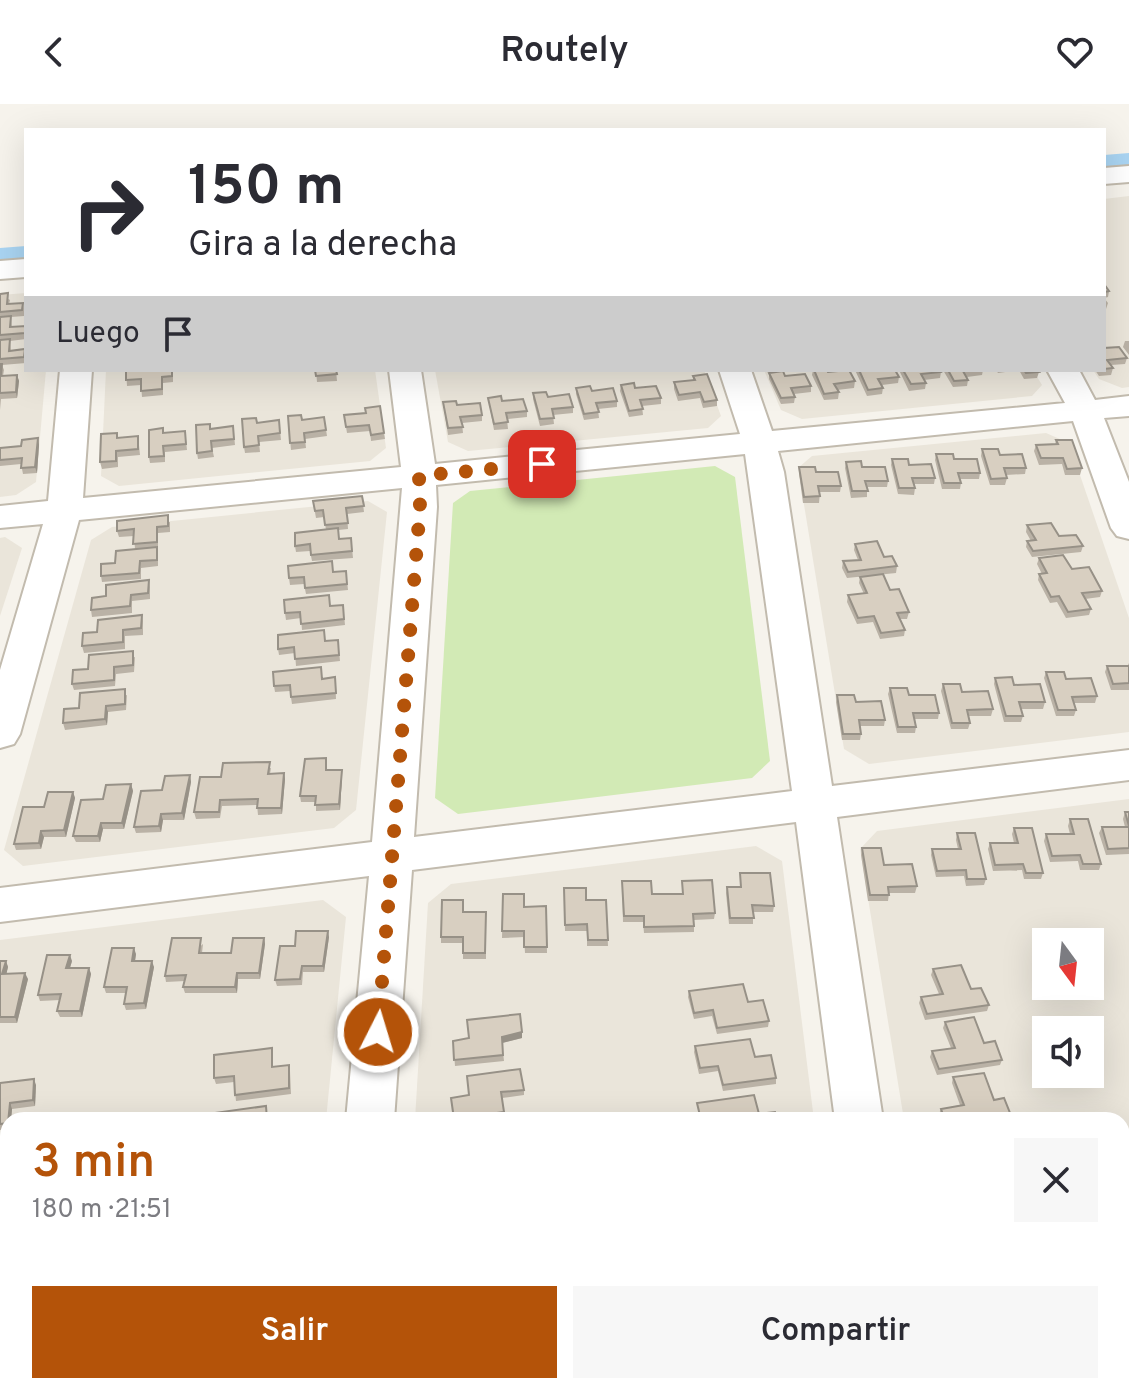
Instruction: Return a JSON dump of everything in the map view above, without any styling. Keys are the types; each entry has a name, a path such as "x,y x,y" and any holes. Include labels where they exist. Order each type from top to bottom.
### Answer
{"street":[{"path":"1106,176 1129,174"},
{"path":"0,270 24,268"},
{"path":"0,734 57,544 69,479 76,372"},
{"path":"371,1112 420,507 417,445 405,372"},
{"path":"736,372 759,442 769,488 858,1112"},
{"path":"1064,372 1085,410 1129,528"},
{"path":"0,517 1129,406"},
{"path":"0,905 1129,765"}],"shaded area":[{"path":"1129,196 1129,387 1122,388 1099,379 1094,372 1106,372 1106,199"},
{"path":"24,293 24,372 46,372 36,482 16,495 0,497 0,295"},
{"path":"106,372 375,372 386,448 370,461 119,486 101,476"},
{"path":"435,372 705,372 721,416 708,428 468,451 448,442"},
{"path":"765,372 1034,372 1042,385 1032,396 802,419 781,410"},
{"path":"1046,433 1069,443 1129,618 1129,732 869,764 844,749 798,468 812,456"},
{"path":"368,501 387,512 356,810 334,828 23,866 4,850 91,540 112,527"},
{"path":"5,537 22,548 0,616 0,538"},
{"path":"1129,799 1129,1112 903,1112 860,849 877,831"},
{"path":"756,846 782,861 813,1112 415,1112 428,903 451,884"},
{"path":"323,900 346,917 327,1112 0,1112 0,940"}],"green space":[{"path":"715,466 735,477 770,761 752,778 458,814 435,798 453,503 470,491"}],"building":[{"path":"8,293 7,304 23,303 22,310 0,312 0,294"},
{"path":"11,316 10,327 24,326 24,333 0,335 0,317"},
{"path":"10,339 9,351 24,349 24,357 0,359 0,340"},
{"path":"1119,347 1127,358 1107,360 1113,368 1106,369 1106,348"},
{"path":"0,364 1,376 17,375 16,392 0,393"},
{"path":"126,372 172,372 172,376 162,377 162,389 141,391 141,379 126,380"},
{"path":"315,372 337,374 316,376"},
{"path":"783,372 785,376 805,374 811,386 791,388 795,397 781,398 769,373"},
{"path":"815,372 850,372 855,381 834,384 839,392 824,394"},
{"path":"860,372 896,372 899,377 878,379 883,388 868,390"},
{"path":"904,372 941,372 921,374 926,383 911,384"},
{"path":"949,372 964,372 968,380 954,381"},
{"path":"707,374 717,400 704,402 700,392 679,395 674,382 695,380 693,376"},
{"path":"634,383 635,388 656,386 661,398 640,400 643,409 629,411 621,385"},
{"path":"590,386 592,391 613,388 617,401 596,403 599,412 584,414 576,388"},
{"path":"546,392 548,397 569,394 573,407 552,409 554,418 540,419 533,393"},
{"path":"501,396 502,401 523,399 527,411 506,413 508,422 494,424 488,398"},
{"path":"456,401 457,405 480,403 482,415 460,417 463,427 448,428 443,402"},
{"path":"380,406 384,433 371,435 369,425 346,427 344,415 366,413 365,408"},
{"path":"301,415 302,420 324,417 326,430 304,433 305,442 290,443 288,416"},
{"path":"256,418 257,423 279,420 280,433 258,436 259,445 244,447 242,419"},
{"path":"210,424 210,429 233,426 234,439 211,441 212,451 197,453 196,425"},
{"path":"163,428 163,433 185,431 186,444 163,446 164,456 149,457 149,430"},
{"path":"117,433 117,438 138,436 138,449 116,451 116,461 100,462 101,434"},
{"path":"38,438 35,467 21,468 22,458 0,460 0,448 21,446 22,440"},
{"path":"1056,440 1072,440 1082,468 1067,469 1063,458 1041,458 1036,445 1058,444"},
{"path":"982,449 998,449 1000,455 1022,454 1026,468 1004,468 1007,478 991,479"},
{"path":"936,454 953,454 954,459 977,459 980,473 958,473 961,483 944,483"},
{"path":"892,459 908,459 909,465 931,464 935,478 912,478 915,488 899,488"},
{"path":"861,461 862,467 885,467 888,481 865,481 868,491 852,491 846,462"},
{"path":"799,467 815,467 816,472 838,472 841,486 818,486 820,496 804,497"},
{"path":"362,496 364,506 346,508 348,523 325,525 323,510 315,511 313,501"},
{"path":"168,515 168,526 157,527 157,542 133,544 134,529 117,531 117,521"},
{"path":"1051,523 1059,536 1076,535 1083,546 1033,551 1027,541 1036,540 1027,525"},
{"path":"338,528 339,539 351,538 352,551 311,555 310,544 295,546 295,533"},
{"path":"877,541 884,557 892,556 897,566 848,572 843,561 861,560 855,544"},
{"path":"157,547 157,560 140,561 139,573 101,576 101,564 115,563 116,551"},
{"path":"1063,555 1072,569 1089,567 1102,591 1082,593 1091,609 1068,612 1059,596 1051,597 1039,574 1047,573 1039,558"},
{"path":"332,561 333,572 346,571 347,584 305,588 304,577 289,578 288,566"},
{"path":"883,574 890,590 899,589 909,612 897,613 905,630 881,633 874,616 858,618 848,595 867,593 860,577"},
{"path":"149,580 148,593 131,595 130,606 91,610 92,598 106,596 106,585"},
{"path":"329,595 330,606 343,605 344,619 301,624 300,612 285,613 284,600"},
{"path":"142,615 141,628 123,630 123,642 82,646 83,633 97,632 98,620"},
{"path":"324,630 325,641 338,640 339,655 295,659 294,647 278,649 278,635"},
{"path":"133,651 133,665 114,667 114,680 72,684 73,670 88,669 89,655"},
{"path":"1107,666 1129,666 1129,683 1113,684"},
{"path":"321,667 322,679 335,677 336,693 291,697 290,685 274,686 273,672"},
{"path":"1046,672 1064,672 1066,679 1091,678 1097,696 1072,697 1076,710 1058,710"},
{"path":"1012,677 1014,685 1040,684 1045,702 1019,702 1023,716 1006,716 995,678"},
{"path":"943,684 960,684 962,692 988,691 993,709 967,710 970,723 952,723"},
{"path":"890,688 907,688 909,695 935,695 939,713 913,713 916,727 898,727"},
{"path":"125,689 125,704 106,706 105,719 63,723 64,709 79,708 80,693"},
{"path":"837,695 854,695 856,702 881,701 885,720 859,720 861,734 843,734"},
{"path":"326,758 326,770 342,770 339,804 315,805 316,796 300,796 305,759"},
{"path":"270,762 268,774 284,773 281,808 257,808 258,799 220,800 219,812 194,812 200,777 221,777 223,763"},
{"path":"190,775 182,813 161,814 159,826 134,827 141,791 162,790 165,776"},
{"path":"131,784 122,823 101,823 98,836 73,836 81,800 103,799 106,785"},
{"path":"48,792 73,792 64,830 41,831 39,843 14,844 23,807 44,807"},
{"path":"1070,819 1088,819 1101,864 1083,864 1080,855 1052,856 1046,834 1074,834"},
{"path":"1102,827 1129,827 1129,848 1108,849"},
{"path":"1014,828 1032,828 1043,873 1026,873 1023,864 995,865 990,843 1018,843"},
{"path":"957,833 975,833 986,879 967,879 966,870 937,871 932,849 961,849"},
{"path":"862,848 881,848 884,865 912,864 917,886 888,887 889,895 870,895"},
{"path":"740,873 770,873 774,906 752,905 754,918 730,918 727,887 741,887"},
{"path":"712,880 715,913 693,914 694,926 644,927 644,916 624,916 622,881 651,881 652,894 683,894 682,881"},
{"path":"564,888 586,888 586,900 606,900 608,940 588,940 587,924 565,925"},
{"path":"503,894 524,894 524,907 546,906 547,947 524,947 524,931 502,931"},
{"path":"442,900 463,900 463,912 486,912 485,953 463,953 463,937 441,937"},
{"path":"296,931 328,931 323,966 302,966 300,979 275,980 280,946 295,946"},
{"path":"172,938 201,938 199,953 231,953 233,938 264,938 259,973 237,973 235,987 183,987 186,975 165,976"},
{"path":"112,948 134,948 132,961 152,961 144,1003 124,1004 127,987 104,987"},
{"path":"47,955 70,955 66,968 89,968 80,1011 57,1011 61,994 38,995"},
{"path":"0,961 6,961 2,974 25,973 15,1017 0,1017"},
{"path":"961,965 971,989 981,988 989,1005 927,1014 921,997 943,994 933,969"},
{"path":"743,984 748,1002 763,1000 769,1021 717,1028 713,1010 694,1013 689,991"},
{"path":"520,1014 522,1032 502,1037 503,1055 454,1060 453,1041 469,1038 467,1020"},
{"path":"974,1017 984,1043 995,1041 1002,1060 939,1069 932,1051 955,1048 945,1022"},
{"path":"750,1039 755,1057 771,1055 776,1078 723,1085 718,1066 700,1068 695,1046"},
{"path":"272,1048 272,1067 289,1065 289,1088 235,1095 234,1076 214,1078 214,1055"},
{"path":"520,1069 524,1090 501,1092 504,1112 453,1112 451,1098 469,1095 467,1076"},
{"path":"984,1073 994,1100 1004,1098 1010,1112 942,1112 941,1109 964,1105 953,1077"},
{"path":"34,1079 33,1100 10,1103 9,1112 0,1112 0,1083"},
{"path":"754,1095 758,1112 699,1112 697,1103"},
{"path":"266,1106 266,1112 222,1112"}],"waterway":[{"path":"1106,162 1129,160"},
{"path":"0,256 24,254"}],"route":[{"path":"378,1032 420,507 419,476 542,464"}]}
